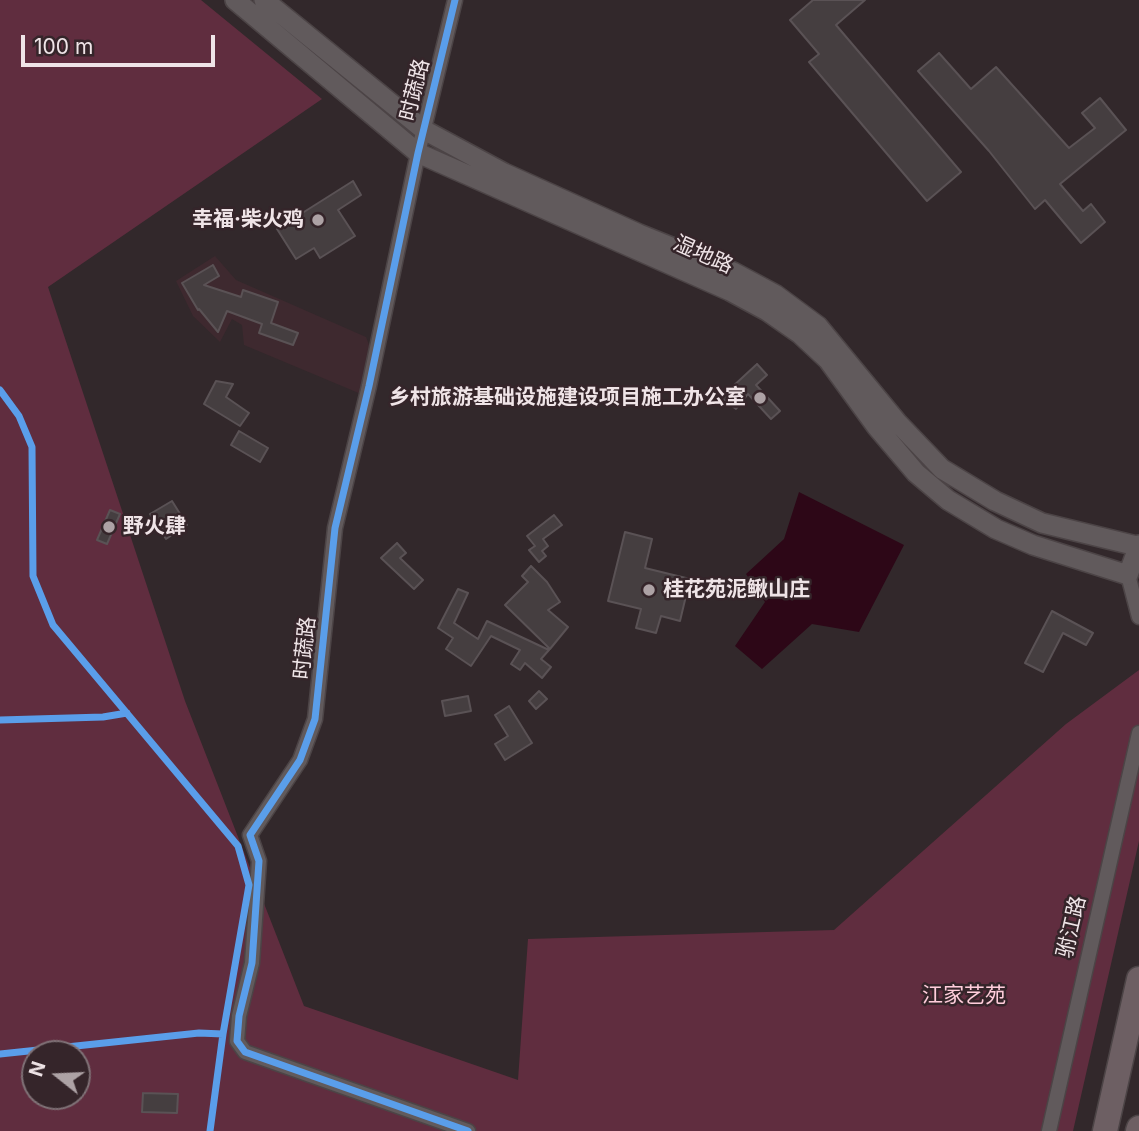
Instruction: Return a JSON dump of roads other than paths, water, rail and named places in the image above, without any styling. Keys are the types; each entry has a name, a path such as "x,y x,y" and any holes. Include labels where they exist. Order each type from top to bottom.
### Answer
{"highway":[{"path":"1105,1131 1139,979"}],"street":[{"name":"湿地路","path":"235,0 418,153 730,291 767,311 800,334 828,360 876,426 916,473 948,500 996,529 1033,545 1135,559"},
{"name":"湿地路","path":"264,0 424,130 504,173 639,234 733,272 776,295 818,326 897,422 942,469 995,501 1042,523 1135,559"},
{"name":"时蔬路","path":"455,0 418,153 369,386 335,528 315,719 300,760 250,835 259,861 252,962 239,1016 237,1041 245,1052 468,1131"},
{"path":"1135,559 1139,617"},
{"name":"驸江路","path":"1049,1131 1139,733"}],"place":[{"name":"幸福·柴火鸡","path":"318,220"},
{"name":"乡村旅游基础设施建设项目施工办公室","path":"760,398"},
{"name":"野火肆","path":"109,527"},
{"name":"桂花苑泥鳅山庄","path":"649,590"}],"park label":[{"name":"江家艺苑","path":"964,996"}]}
